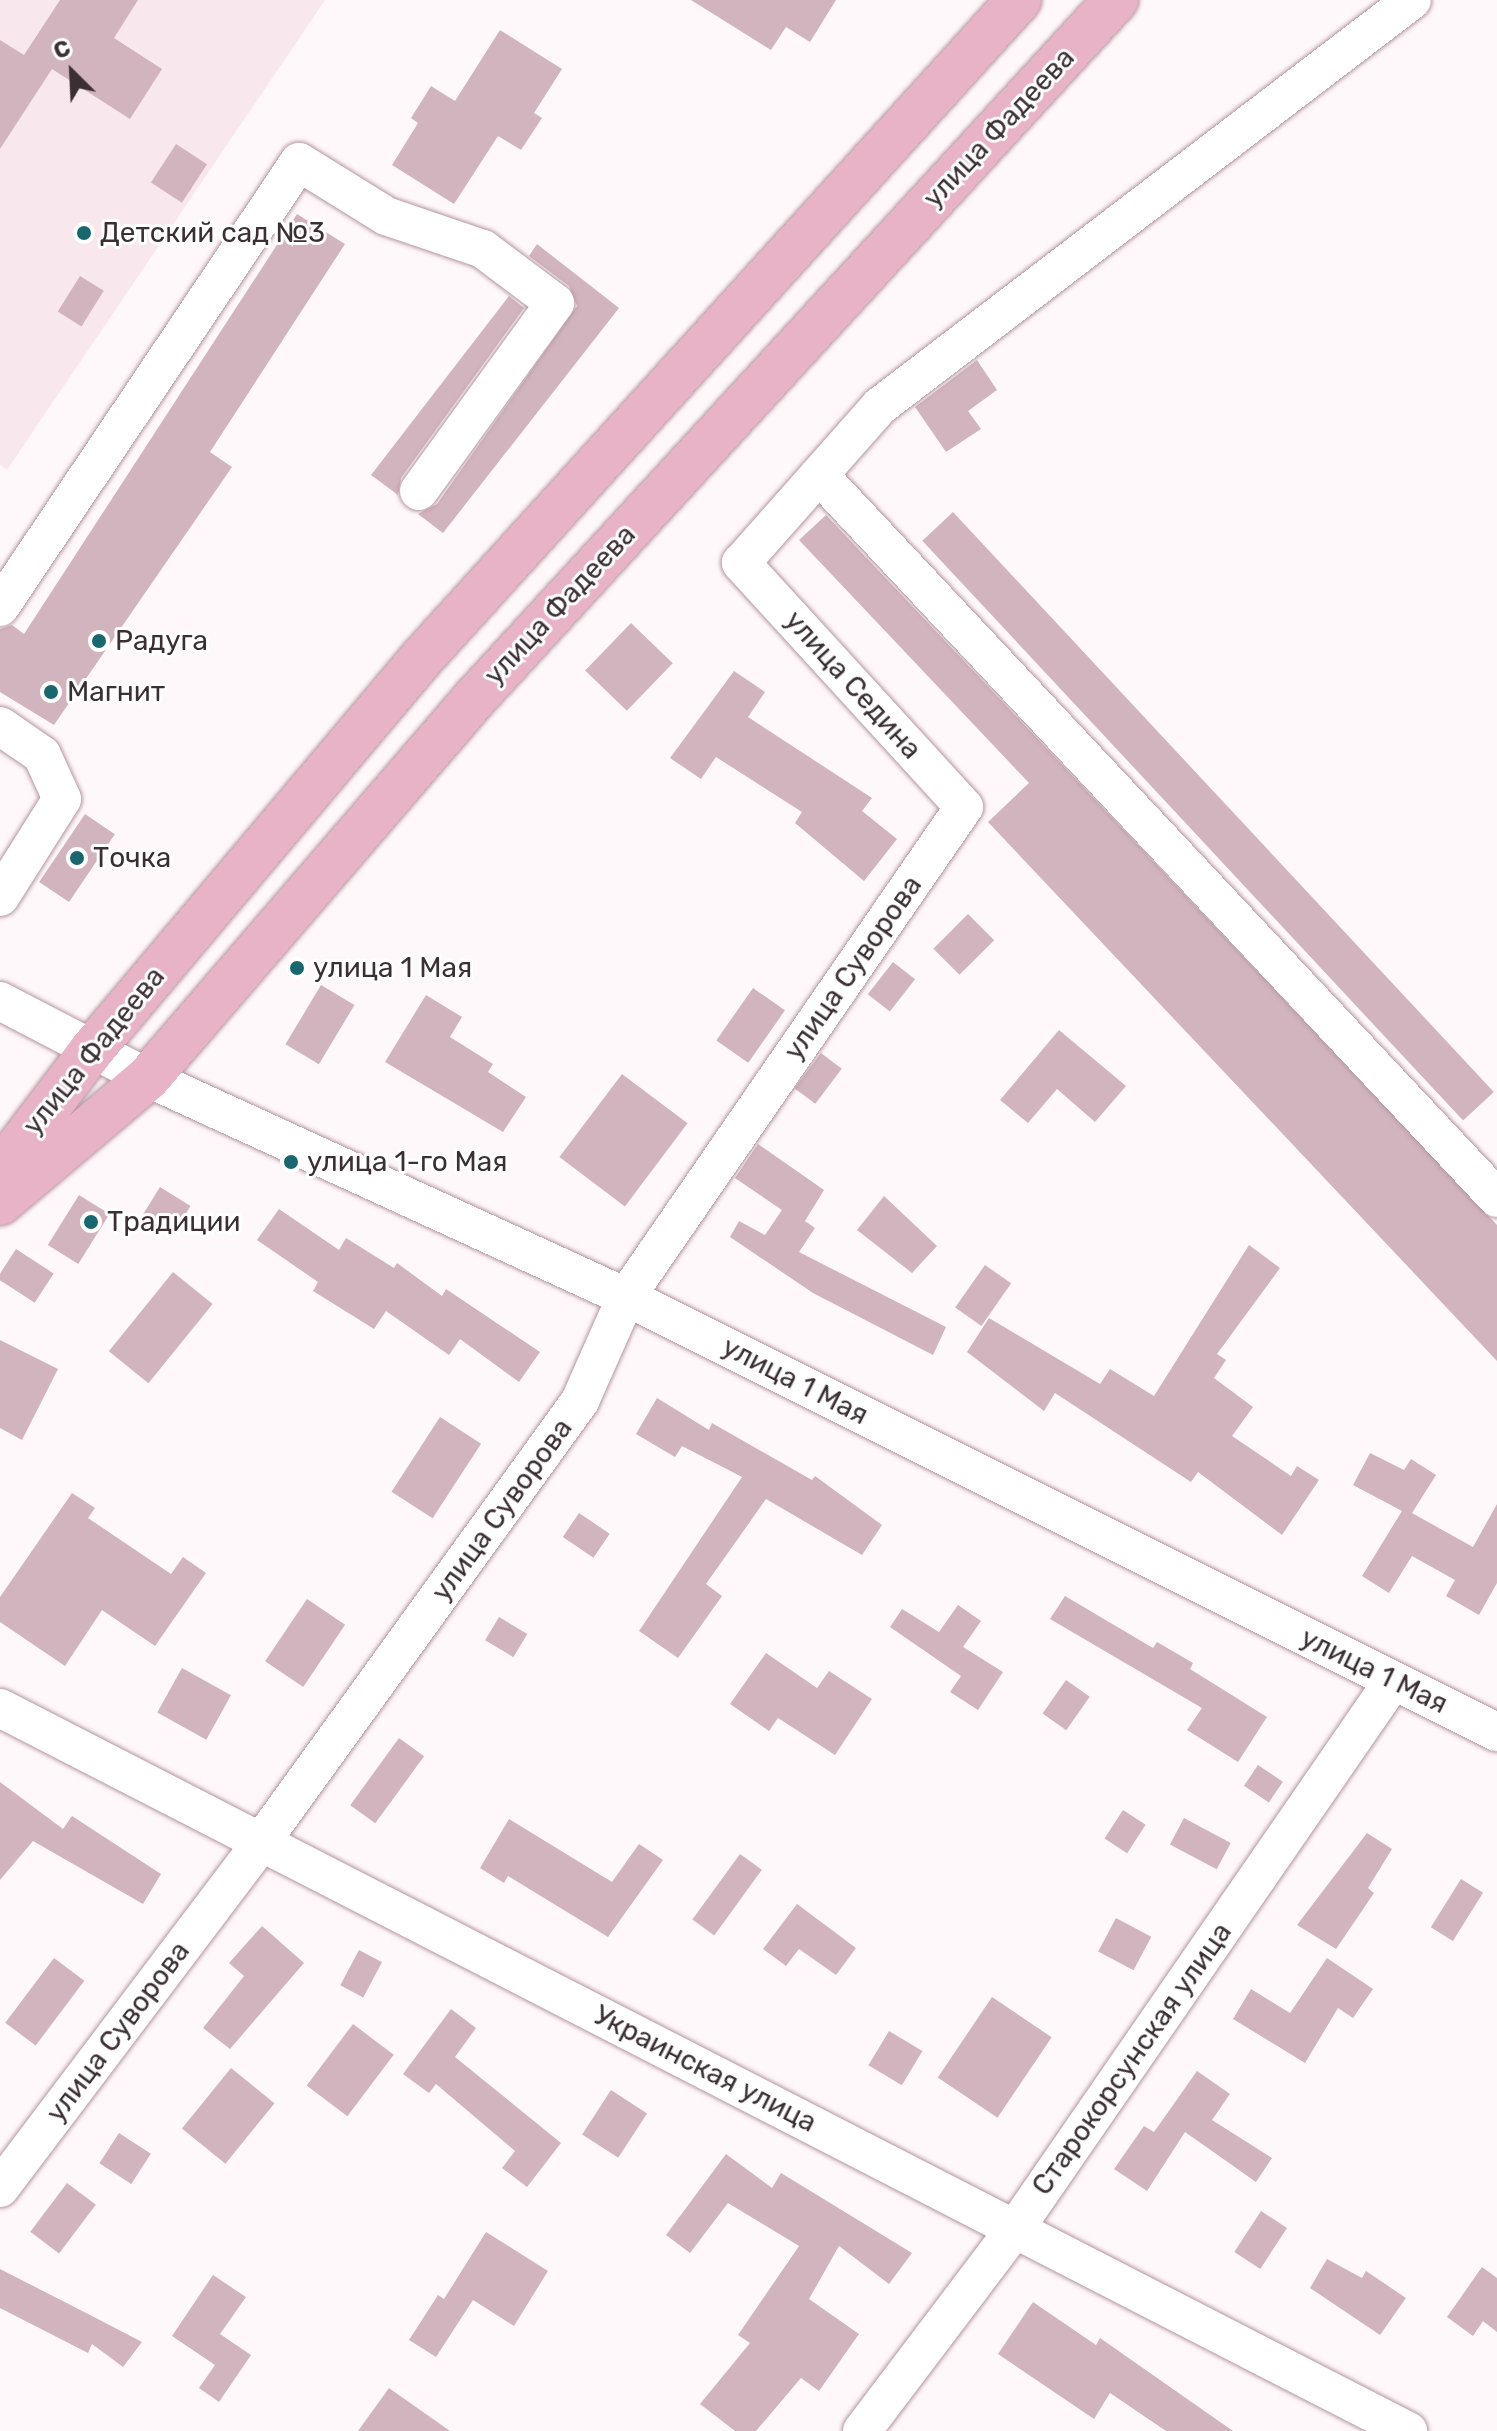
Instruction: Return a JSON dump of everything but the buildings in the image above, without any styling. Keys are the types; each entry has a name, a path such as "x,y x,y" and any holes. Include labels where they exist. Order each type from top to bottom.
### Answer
{"main road":[{"name":"улица Фадеева","path":"0,1171 91,1051 421,659 1019,0"},
{"name":"улица Фадеева","path":"0,1203 148,1078 475,698 1116,0"},
{"path":"421,659 443,654 461,659 471,673 475,698"}],"street":[{"path":"1412,0 880,406 819,475 1497,1198"},
{"path":"0,607 299,162 386,216 483,249 555,303 419,491"},
{"name":"улица Седина","path":"819,475 741,563 964,807"},
{"path":"0,726 42,755 62,799 0,897"},
{"name":"улица Суворова","path":"0,2188 259,1845 580,1401 626,1297 964,807"},
{"name":"улица 1 Мая","path":"0,1001 148,1078 626,1297 1497,1732"},
{"name":"Старокорсунская улица","path":"862,2431 1017,2226 1393,1681"},
{"name":"Украинская улица","path":"0,1708 259,1845 1017,2226 1408,2431"}],"shaded area":[{"name":"Детский сад №3","path":"0,0 325,0 7,470 0,465"}],"place":[{"name":"Детский сад №3","path":"84,233"},
{"name":"Радуга","path":"99,641"},
{"name":"Магнит","path":"51,692"},
{"name":"Точка","path":"77,858"},
{"name":"улица 1 Мая","path":"297,968"},
{"name":"улица 1-го Мая","path":"291,1162"},
{"name":"Традиции","path":"91,1222"}]}
